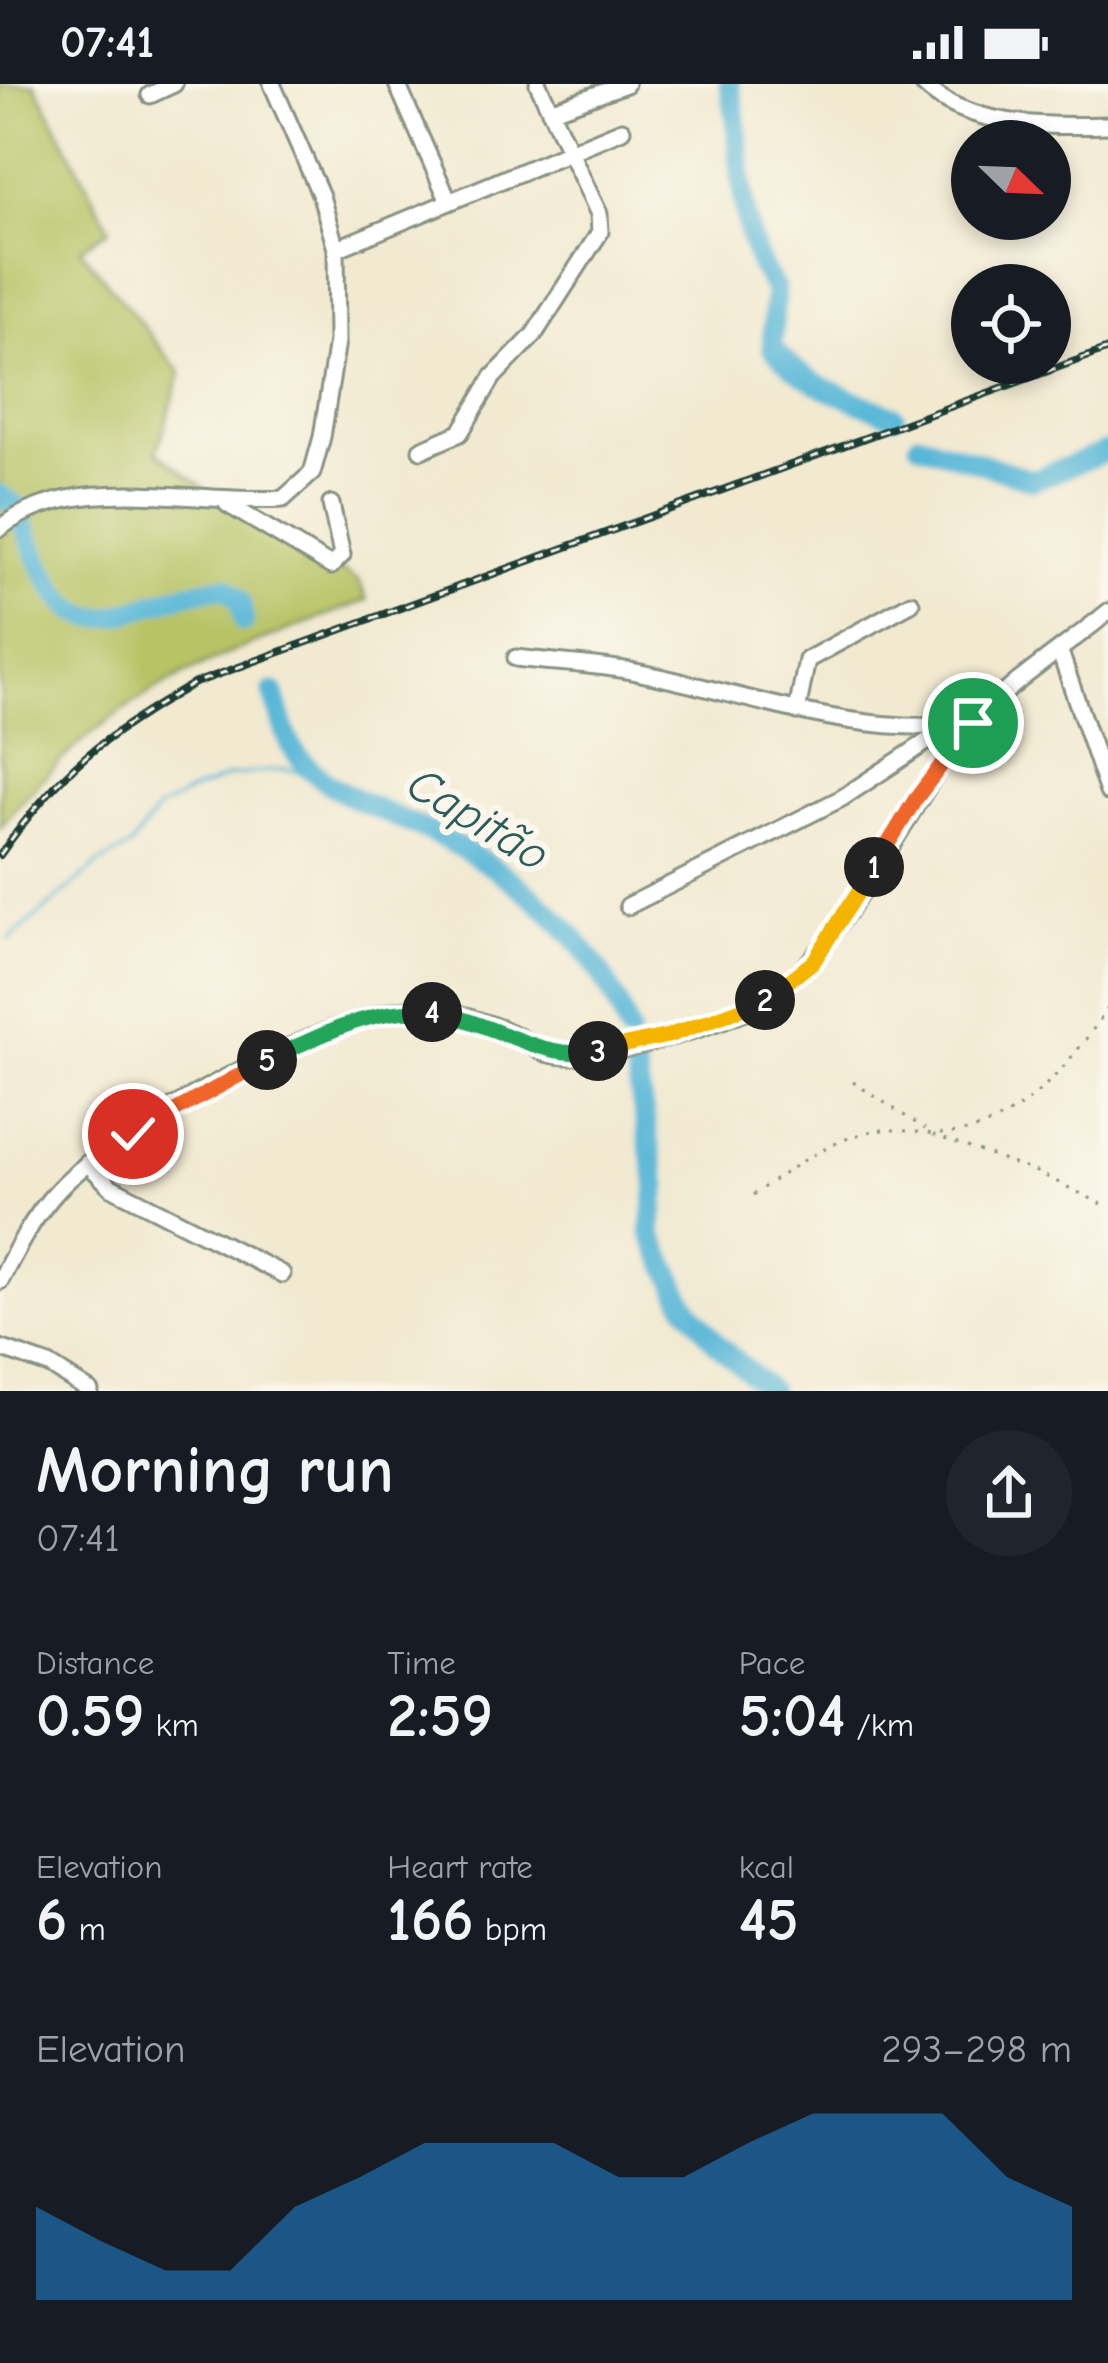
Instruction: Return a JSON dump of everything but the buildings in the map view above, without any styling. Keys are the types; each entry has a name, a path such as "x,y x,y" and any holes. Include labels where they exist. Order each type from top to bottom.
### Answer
{"street":[{"path":"150,95 174,84"},
{"path":"0,528 16,516 94,496 283,500 301,489 312,473 337,340 336,249 321,196 272,84"},
{"path":"397,84 449,202"},
{"path":"421,450 460,434 483,391 533,336 600,232 598,214 538,84"},
{"path":"550,111 626,84"},
{"path":"923,84 946,101 989,117 1057,126 1108,125"},
{"path":"336,249 622,130"},
{"path":"220,500 332,566 342,555 331,504"},
{"path":"797,711 807,660 911,602"},
{"path":"0,1281 38,1214 87,1163 232,1076 344,1026 409,1010 481,1022 544,1052 566,1056 668,1036 750,1009 787,987 814,961 915,800 973,723 1108,612"},
{"path":"1060,652 1107,789"},
{"path":"516,658 634,671 797,711 891,728 973,723"},
{"path":"628,906 842,799 949,726"},
{"path":"87,1163 111,1187 282,1274"},
{"path":"0,1348 49,1365 90,1391"}],"path":[{"path":"753,1195 846,1140 875,1131 960,1132 1031,1099 1069,1063 1108,1008"},
{"path":"854,1082 929,1132 1040,1173 1108,1207"}],"green space":[{"path":"0,84 35,84 110,229 80,249 181,373 157,452 220,500 359,581 367,600 209,662 123,710 42,780 0,828"}],"waterway":[{"path":"729,84 746,217 761,266 775,288 772,347 813,381 894,416"},
{"path":"919,443 1033,480 1108,451"},
{"name":"Capitão","path":"0,495 17,506"},
{"name":"Capitão","path":"24,524 64,601 84,615 104,618 225,587 240,600 244,622"},
{"name":"Capitão","path":"273,692 291,746 322,779 460,848 550,912 597,968 629,1033"},
{"path":"9,940 98,864 130,847 157,810 190,792 230,776 284,769 326,778"},
{"name":"Capitão","path":"633,1054 657,1186 651,1233 686,1305 717,1344 770,1391"}],"railway":[{"path":"0,855 43,799 86,756 195,683 1108,349"}],"route":[{"path":"133,1134 232,1076 344,1026 409,1010 481,1022 544,1052 566,1056 668,1036 750,1009 787,987 814,961 915,800 973,723"}]}
